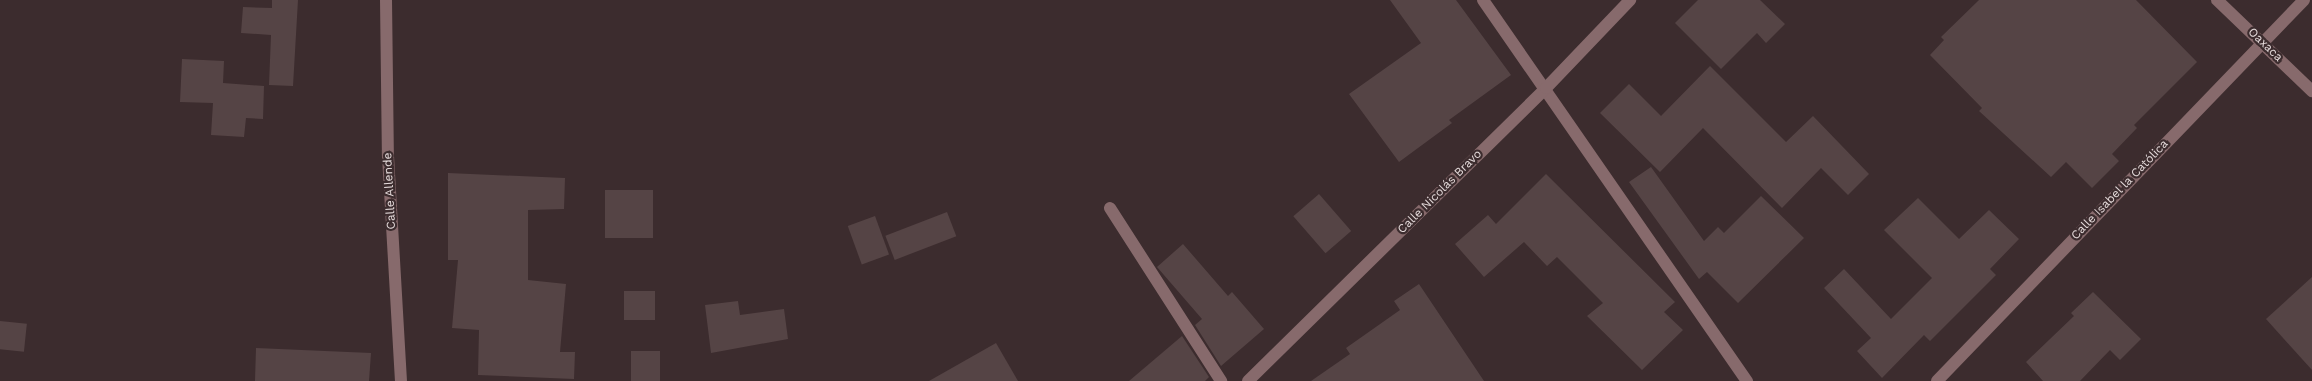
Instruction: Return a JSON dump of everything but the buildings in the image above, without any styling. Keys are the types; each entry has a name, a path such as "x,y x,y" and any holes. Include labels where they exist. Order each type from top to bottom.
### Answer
{"street":[{"name":"Calle Allende","path":"386,0 388,156 401,381"},
{"path":"1483,0 1546,88 1747,381"},
{"name":"Calle Nicolás Bravo","path":"1248,381 1546,88 1630,0"},
{"name":"Oaxaca","path":"2218,0 2312,91"},
{"name":"Calle Isabel la Católica","path":"1937,381 2262,41 2304,0"},
{"path":"1110,208 1221,381"}]}
